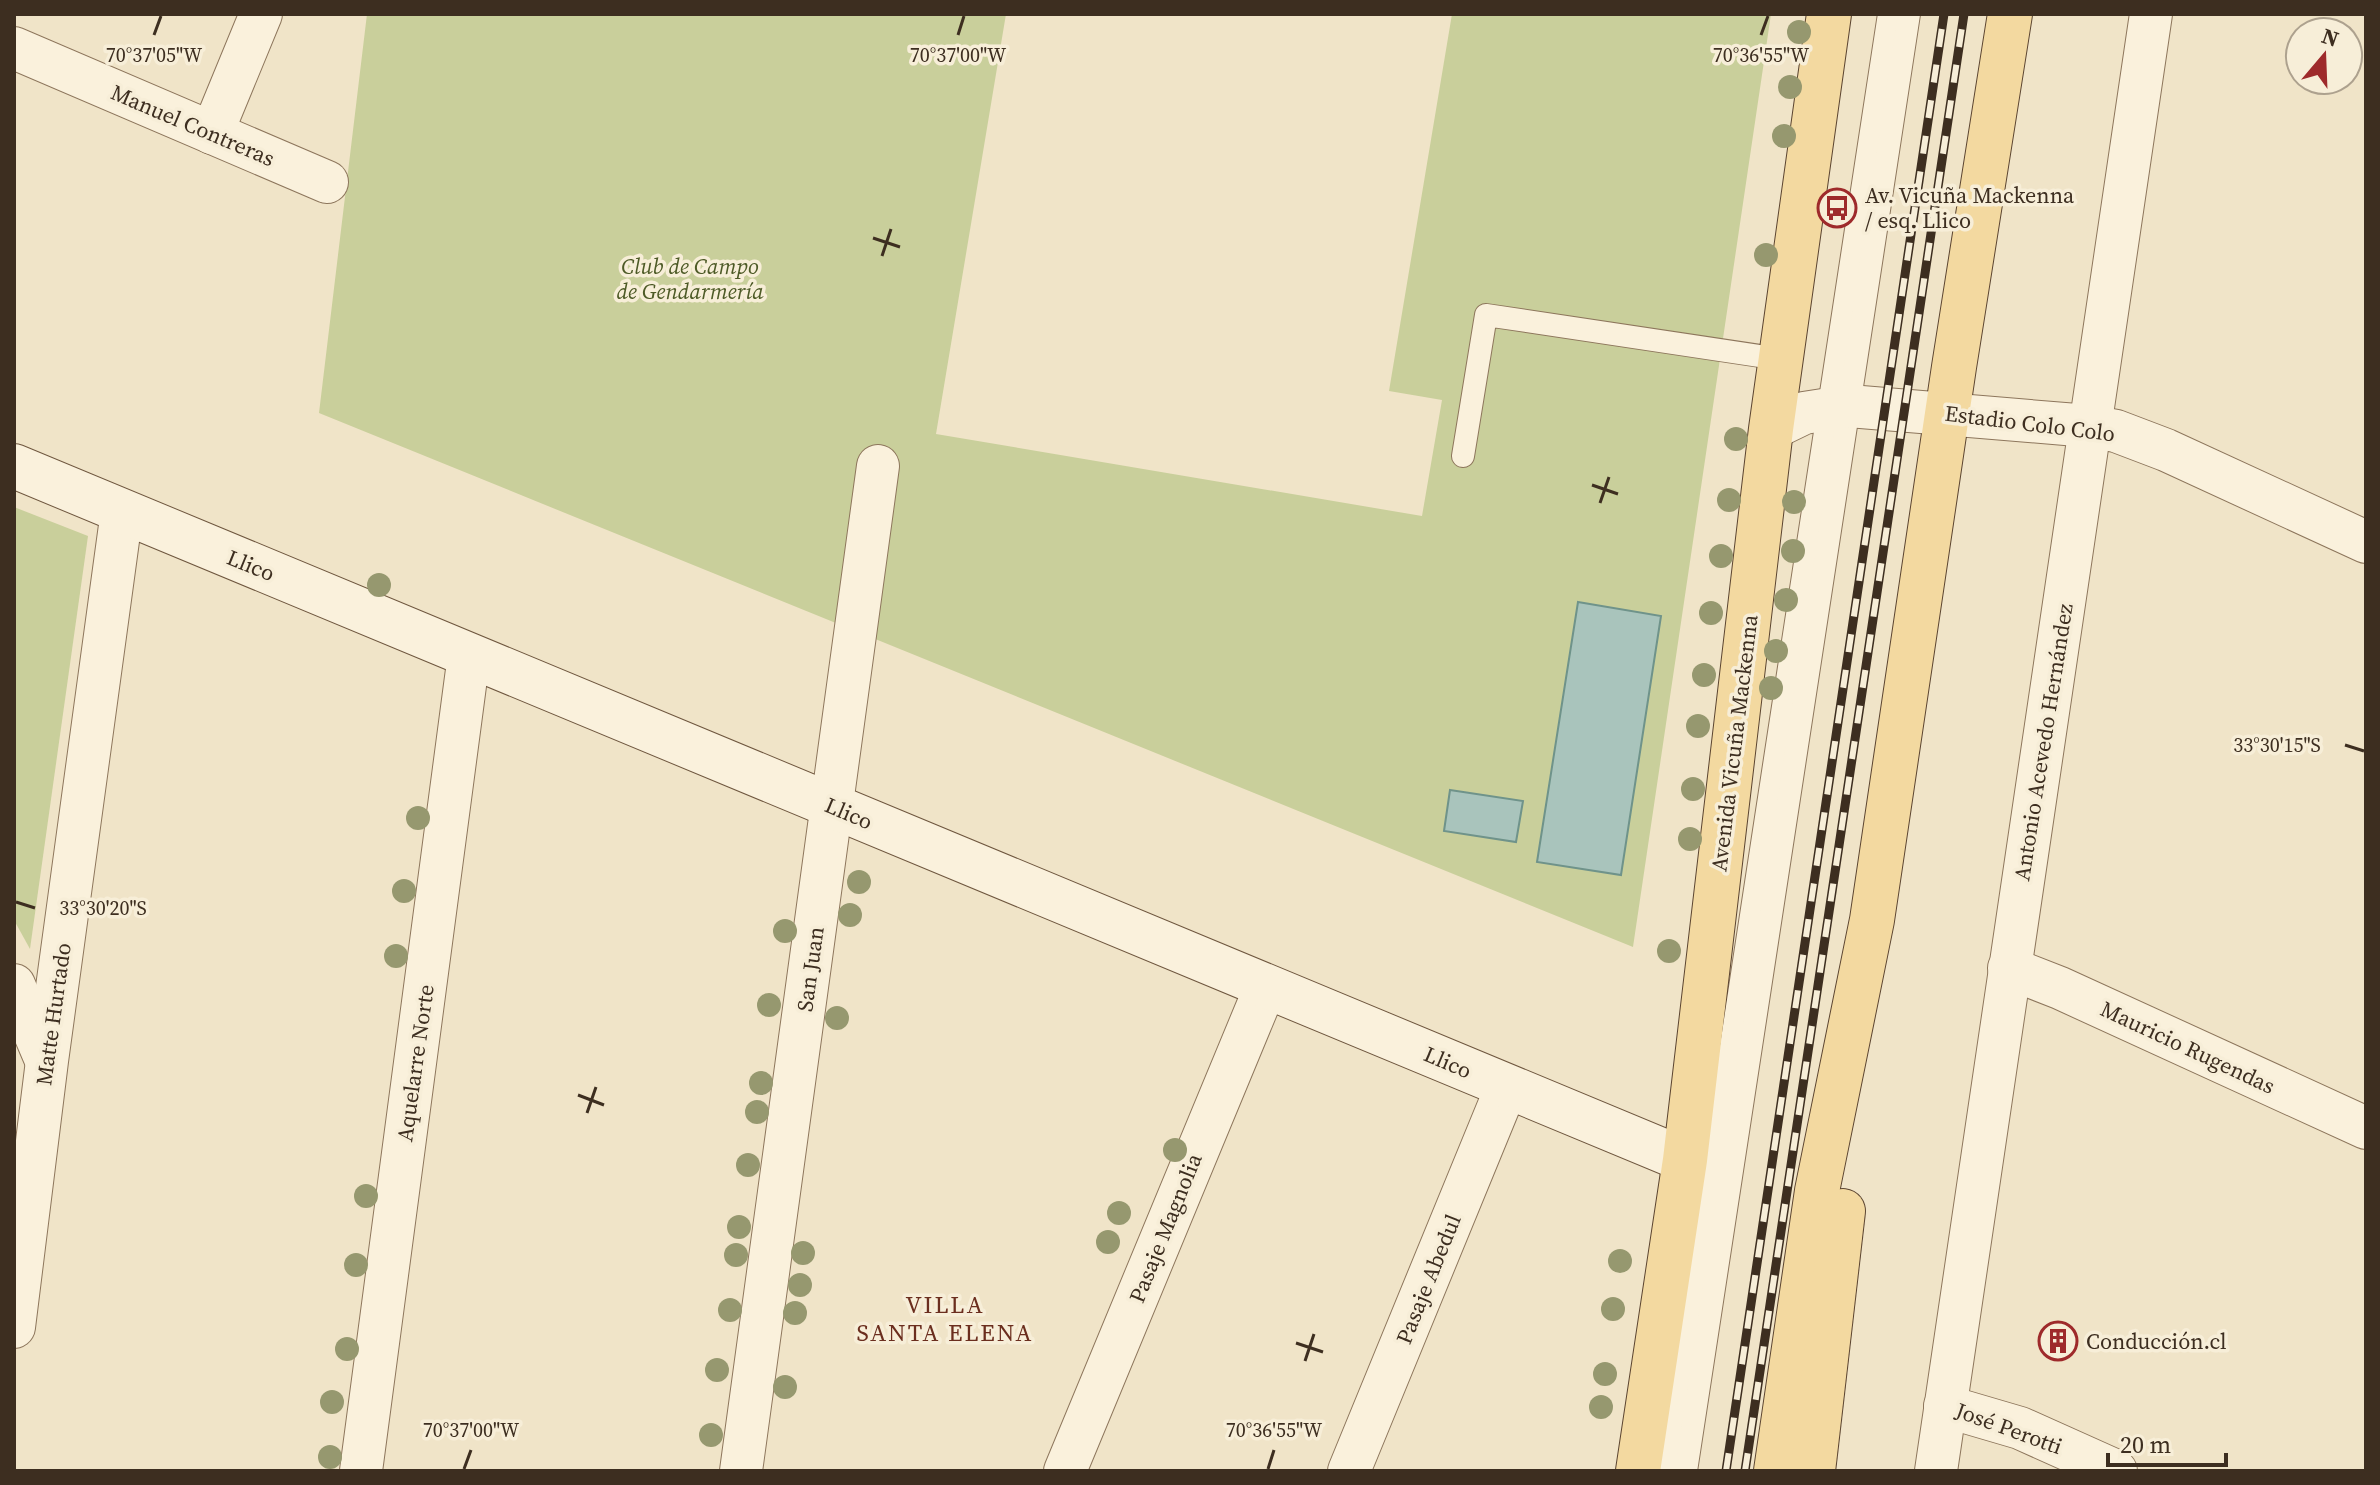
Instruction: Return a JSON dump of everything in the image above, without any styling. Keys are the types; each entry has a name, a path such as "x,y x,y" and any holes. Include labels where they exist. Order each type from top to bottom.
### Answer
{"main road":[{"name":"Avenida Vicuña Mackenna","path":"1638,1471 1685,1160 1771,429 1829,14"},
{"path":"1776,1471 1817,1191 1872,920 2010,14"},
{"path":"1813,1471 1864,1052 1872,920"}],"street":[{"path":"212,133 261,14"},
{"name":"Antonio Acevedo Hernández","path":"1936,1471 2151,14"},
{"name":"Manuel Contreras","path":"14,48 327,182"},
{"name":"Estadio Colo Colo","path":"1771,429 1804,413 1838,408 1948,413 2116,431 2166,450 2366,542"},
{"name":"Llico","path":"14,466 1685,1160"},
{"name":"San Juan","path":"741,1471 878,466"},
{"name":"Matte Hurtado","path":"14,1327 122,511"},
{"name":"Aquelarre Norte","path":"361,1471 469,655"},
{"name":"Mauricio Rugendas","path":"2009,968 2060,988 2366,1128"},
{"path":"14,985 47,1061"},
{"name":"Pasaje Magnolia","path":"1065,1471 1266,986"},
{"name":"Pasaje Abedul","path":"1349,1471 1507,1086"},
{"name":"José Perotti","path":"1945,1406 2020,1428 2116,1471"}],"lane":[{"path":"1686,1471 1838,408 1889,14"},
{"path":"1666,1471 1838,408 1909,14"},
{"path":"1463,456 1486,315 1780,359"}],"green space":[{"name":"Club de Campo de Gendarmería","path":"367,14 1006,14 936,434 1422,516 1442,400 1389,391 1452,14 1771,14 1633,947 319,413"},
{"path":"14,507 88,536 30,949 14,920"}],"water":[{"path":"1578,602 1661,616 1621,875 1537,862"},
{"path":"1450,790 1523,801 1516,842 1444,831"}],"railway":[{"path":"1726,1471 1944,14"},
{"path":"1745,1471 1964,14"}],"place":[{"name":"Av. Vicuña Mackenna / esq. Llico","path":"1837,208"},
{"name":"Conducción.cl","path":"2058,1341"}],"district":[{"name":"VILLA SANTA ELENA","path":"945,1318"}]}
